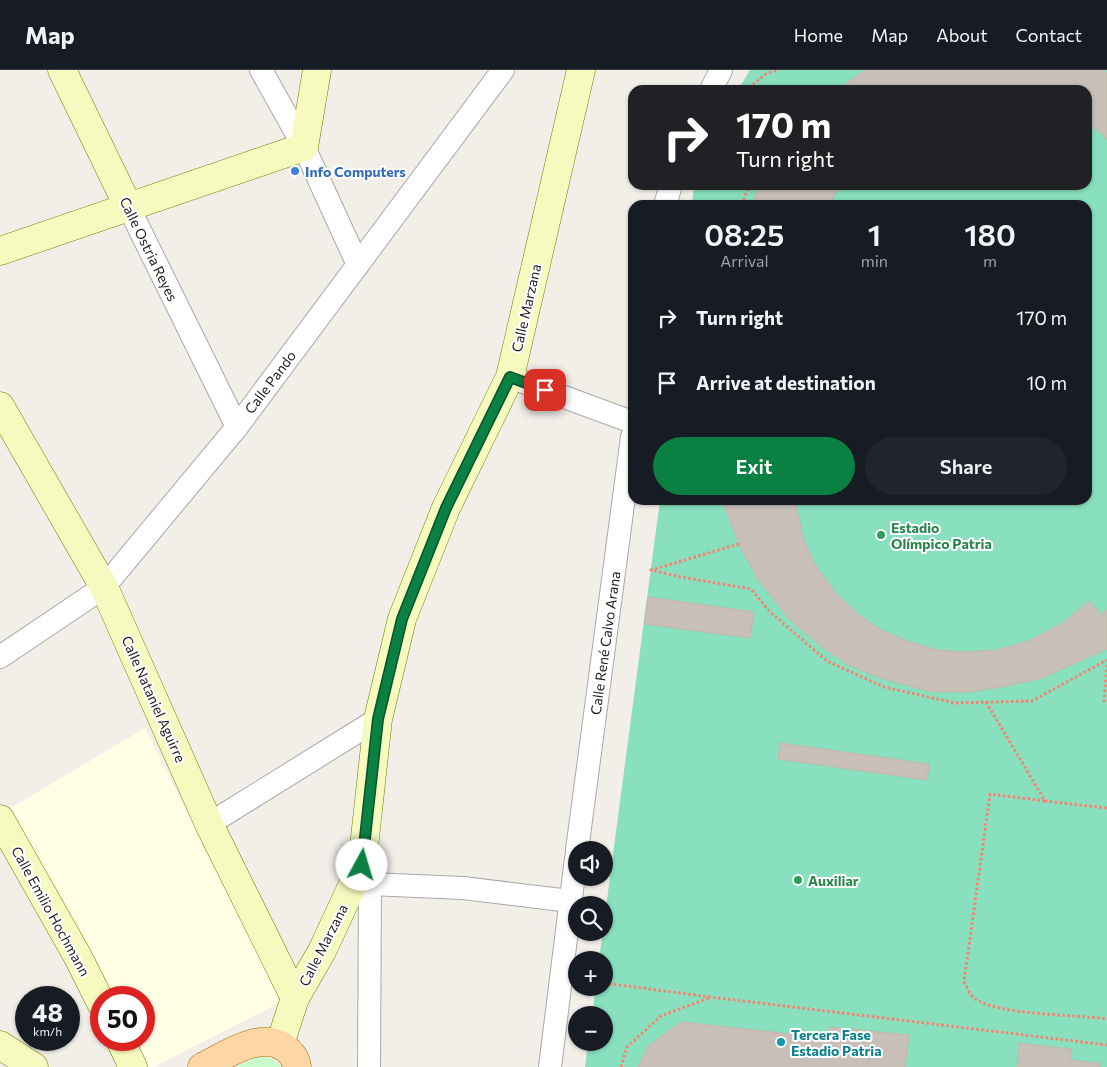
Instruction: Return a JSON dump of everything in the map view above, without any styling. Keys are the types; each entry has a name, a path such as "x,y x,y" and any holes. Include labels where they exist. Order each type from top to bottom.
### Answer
{"main road":[{"path":"202,1067 254,1042 267,1041 280,1044 290,1052 297,1067"}],"street":[{"name":"Calle Ostria Reyes","path":"62,70 237,427"},
{"path":"261,70 304,146 358,265"},
{"path":"304,146 317,70"},
{"name":"Calle Pando","path":"0,657 104,587 237,427 503,70"},
{"name":"Calle Marzana","path":"280,1044 295,998 366,874 378,719 402,619 446,508 510,377 580,70"},
{"path":"714,85 721,70"},
{"path":"0,251 304,146"},
{"path":"510,377 628,421"},
{"name":"Calle Nataniel Aguirre","path":"0,406 104,587 209,824 295,998"},
{"name":"Calle René Calvo Arana","path":"578,841 628,467"},
{"path":"209,824 378,719"},
{"name":"Calle Emilio Hochmann","path":"0,819 92,986"},
{"path":"369,1067 366,874 568,901"},
{"path":"550,1067 568,918"},
{"path":"0,1045 34,1067"},
{"path":"125,1051 133,1067"}],"path":[{"path":"753,85 766,74 776,70"},
{"path":"738,544 651,570 752,589 770,612 827,661 884,687 955,703 1032,700 1107,660"},
{"path":"1104,702 1107,665"},
{"path":"986,702 1045,800"},
{"path":"1107,808 990,794 964,982 972,997 989,1006 1107,1019"},
{"path":"613,984 710,998 1107,1045"},
{"path":"621,1067 627,1047 661,1016 710,998"}],"shaded area":[{"path":"145,728 282,1002 153,1067 149,1067 141,1051 155,1051 155,986 106,986 11,808"}],"green space":[{"name":"Estadio Olímpico Patria","path":"750,70 1107,70 1107,1067 585,1067 587,1051 613,1051 613,1006 593,1006 595,996 613,996 613,951 600,951 602,941 613,941 613,896 607,896 609,886 613,886 613,854 659,505 1092,505 1092,200 692,200 694,190 1092,190 1092,85 741,85"},
{"path":"258,1056 272,1059 282,1067 236,1067"}],"building":[{"path":"865,70 1103,70 1107,73 1107,140 1092,127 1092,85 843,85"},
{"path":"758,190 838,190 832,200 753,200"},
{"path":"724,505 796,505 803,538 815,565 835,592 858,614 881,630 910,642 937,650 966,652 997,650 1030,640 1064,622 1089,601 1102,615 1107,609 1107,649 1040,679 969,692 932,692 880,678 848,665 822,647 788,618 757,578 739,544"},
{"path":"648,597 754,612 750,638 644,624"},
{"path":"780,743 929,764 927,780 778,759"},
{"name":"Tercera Fase Estadio Patria","path":"681,1022 828,1038 829,1027 909,1035 905,1067 638,1067 648,1046"},
{"path":"1019,1043 1071,1049 1070,1060 1100,1063 1100,1067 1017,1067"}],"place":[{"name":"Info Computers","path":"295,171"},
{"name":"Estadio Olímpico Patria","path":"881,535"},
{"name":"Auxiliar","path":"798,880"},
{"name":"Tercera Fase Estadio Patria","path":"781,1042"}],"route":[{"path":"362,865 378,719 402,619 446,508 510,377 545,390"}]}
